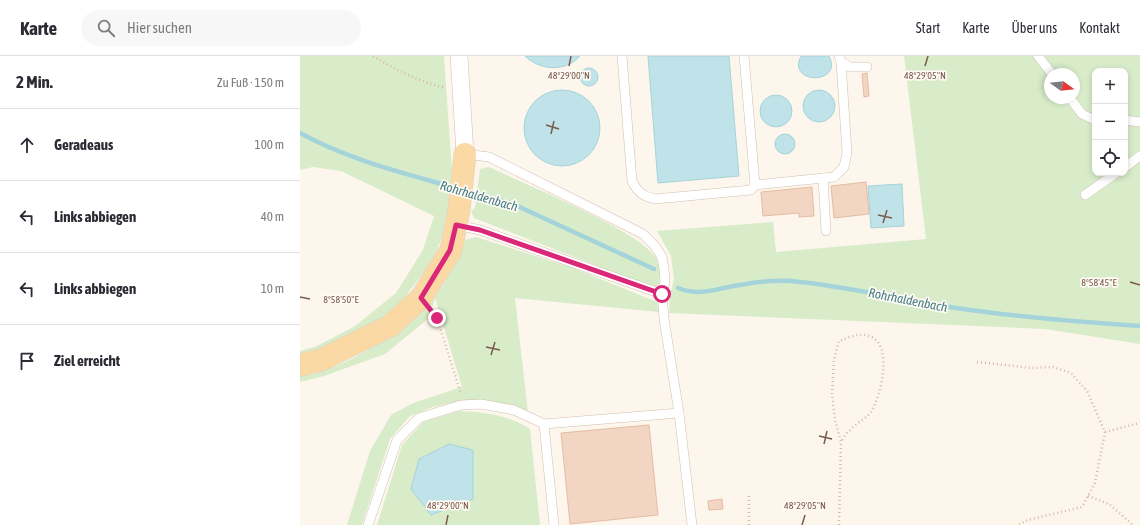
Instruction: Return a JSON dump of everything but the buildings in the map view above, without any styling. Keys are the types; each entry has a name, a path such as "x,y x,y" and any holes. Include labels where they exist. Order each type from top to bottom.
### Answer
{"main road":[{"path":"300,365 321,360 390,326 421,298 450,250 458,218 464,162"}],"street":[{"path":"459,56 464,162"}],"lane":[{"path":"622,56 632,181 636,190 643,196 655,199 751,190 755,185 744,56"},
{"path":"1038,56 1047,68"},
{"path":"755,185 834,177 844,167 847,153 840,59"},
{"path":"840,59 850,67 867,67"},
{"path":"1074,104 1082,114 1092,119"},
{"path":"1128,120 1140,122"},
{"path":"1128,165 1140,156"},
{"path":"464,162 489,157 643,234 655,246 662,257 665,282 662,294 664,319 679,413 692,525"},
{"path":"1085,194 1112,176"},
{"path":"823,178 826,231"},
{"path":"458,218 480,230 662,294"},
{"path":"368,525 397,440 420,418 461,405 481,404 514,410 544,424 679,413"},
{"path":"544,424 554,525"}],"path":[{"path":"373,56 401,73 422,82 461,92"},
{"path":"421,298 437,318 460,394 461,405"},
{"path":"839,525 841,442 835,420 832,394 836,353 839,341 854,336 869,336 880,344 884,368 880,393 870,413 849,430 841,442"},
{"path":"977,362 1032,368 1053,367 1071,373 1087,391 1105,432 1095,483 1082,507 1028,520 1018,525"},
{"path":"1105,432 1140,422"},
{"path":"749,496 749,525"},
{"path":"1088,496 1109,504 1133,525"}],"green space":[{"path":"300,56 444,56 452,172 449,219 434,258 403,300 364,333 300,358 300,351 317,346 355,326 396,293 423,250 434,216 341,171 313,167 300,170"},
{"path":"904,56 1140,56 1140,344 1045,329 669,313 670,295 674,279 671,256 657,231 773,222 776,252 926,239"},
{"path":"489,167 579,208 628,235 646,247 658,261 660,274 659,284 654,288 474,218 471,211 475,208 480,169"},
{"path":"476,237 573,268 657,302 659,312 515,298 528,413 465,400 433,407 410,416 390,439 362,525 347,525 370,451 391,415 413,403 462,387 435,298 429,318 385,354 324,376 300,382 300,376 316,373 345,362 374,346 400,328 435,297 452,270 464,240"},
{"path":"460,411 478,412 505,417 530,429 540,525 377,525 402,445 423,422"}],"water":[{"path":"525,56 580,56 568,65 553,68 538,65"},
{"path":"648,56 729,56 739,176 658,183"},
{"path":"801,56 829,56 831,66 829,72 823,76 815,78 807,76 801,72 799,66"},
{"path":"589,68 595,71 598,77 595,83 589,86 583,83 580,77 583,71"},
{"path":"562,90 577,93 589,101 597,113 600,128 597,143 589,155 577,163 562,166 547,163 535,155 527,143 524,128 527,113 535,101 547,93"},
{"path":"816,90 822,90 832,97 835,106 834,112 828,119 822,122 816,122 806,115 803,109 803,103 810,93"},
{"path":"773,95 779,95 789,102 792,111 791,117 785,124 779,127 773,127 763,120 760,114 760,108 767,98"},
{"path":"785,134 792,137 795,144 792,151 785,154 778,151 775,144 778,137"},
{"path":"902,184 904,226 871,228 868,186"},
{"path":"449,444 473,450 473,499 431,515 411,489 419,459"}],"waterway":[{"name":"Rohrhaldenbach","path":"300,133 338,151 357,158 456,188"},
{"name":"Rohrhaldenbach","path":"467,191 513,204 654,269"},
{"name":"Rohrhaldenbach","path":"678,288 686,291 701,292 759,282 791,281 833,286 935,305 979,311 1048,319 1140,326"}],"route":[{"path":"437,318 421,298 450,250 456,225 480,230 662,294"}]}
